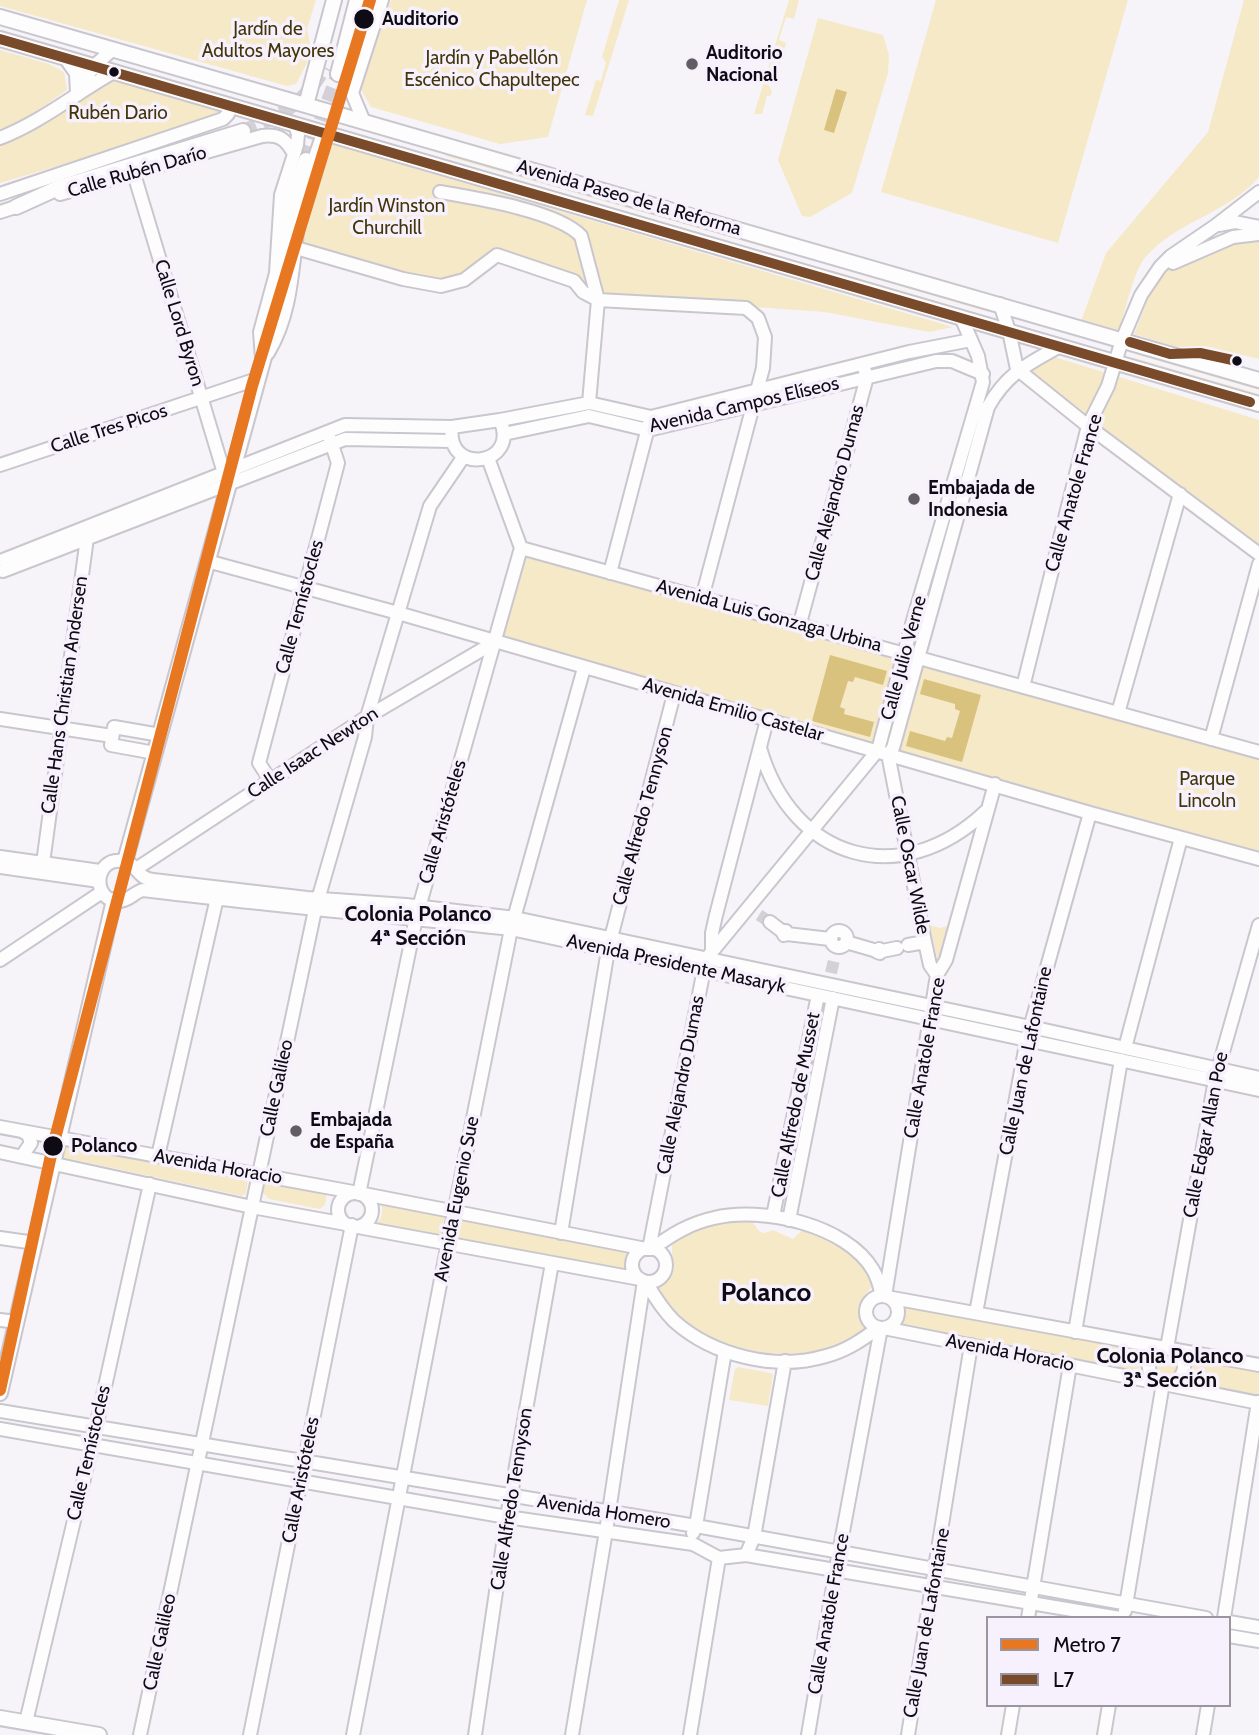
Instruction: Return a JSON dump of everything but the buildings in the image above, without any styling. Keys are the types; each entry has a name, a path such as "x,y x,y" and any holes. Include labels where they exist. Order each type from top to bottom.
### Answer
{"main road":[{"path":"306,105 334,0"},
{"path":"344,0 331,70 358,0"},
{"name":"Avenida Paseo de la Reforma","path":"0,16 1259,380"},
{"name":"Avenida Paseo de la Reforma","path":"0,39 1259,404"},
{"path":"67,59 77,73 78,93"},
{"path":"16,207 58,188 243,131"},
{"path":"131,865 159,735 228,476 285,281 300,157"},
{"path":"0,1393 59,1139 104,886"},
{"path":"0,1718 99,1735"}],"street":[{"path":"364,122 352,93 382,0"},
{"path":"78,93 93,67 113,49"},
{"path":"0,138 26,128 112,73"},
{"name":"Calle Rubén Darío","path":"0,194 223,119 230,106"},
{"path":"295,125 300,157"},
{"name":"Calle Rubén Darío","path":"0,212 246,140 275,134 300,157"},
{"path":"262,362 279,335 288,300 303,196 323,134"},
{"name":"Calle Lord Byron","path":"134,174 201,399 228,476"},
{"path":"440,192 527,210 574,229 581,236 598,300 589,403"},
{"name":"Calle Anatole France","path":"1023,687 1088,426 1108,386 1122,340 1141,295 1154,274 1171,256 1259,192"},
{"path":"1215,226 1235,222 1259,227"},
{"path":"1154,274 1181,258 1233,237 1259,234"},
{"path":"296,248 403,279 441,286 464,280 497,255 573,281 583,292 598,300 746,308 758,318 765,337 758,390 702,598"},
{"path":"1000,304 1017,369 1088,426 1259,554"},
{"path":"961,317 983,374"},
{"name":"Avenida Campos Elíseos","path":"452,427 589,403 649,423 758,390 971,340"},
{"name":"Calle Julio Verne","path":"708,960 754,910 811,831 883,752 893,748 988,407 998,390 1017,369 1060,346"},
{"name":"Avenida Campos Elíseos","path":"504,434 589,416 649,423 754,404 936,361 952,360 983,374"},
{"path":"862,364 867,377"},
{"name":"Calle Julio Verne","path":"883,752 904,654 978,402 983,374"},
{"name":"Calle Alejandro Dumas","path":"800,623 867,377"},
{"name":"Calle Tres Picos","path":"0,465 257,379"},
{"path":"1,565 329,438 345,425 452,427 452,441 456,449 464,456 476,460 488,458 501,446 504,434 500,420"},
{"path":"610,573 649,423"},
{"path":"329,438 452,441"},
{"name":"Calle Temístocles","path":"270,780 259,764 338,463 329,438"},
{"name":"Calle Galileo","path":"140,1735 317,904 365,737 367,717 430,506 464,456"},
{"path":"488,458 521,548"},
{"path":"1118,713 1180,494"},
{"name":"Calle Hans Christian Andersen","path":"43,863 85,533"},
{"name":"Avenida Luis Gonzaga Urbina","path":"521,548 1259,752"},
{"name":"Calle Aristóteles","path":"359,1193 417,912 521,548"},
{"name":"Avenida Emilio Castelar","path":"207,561 1259,859"},
{"path":"1211,739 1259,564"},
{"path":"912,624 918,631 927,628"},
{"name":"Calle Isaac Newton","path":"131,865 367,717 495,642"},
{"name":"Avenida Eugenio Sue","path":"353,1735 513,923 584,668"},
{"name":"Calle Alfredo Tennyson","path":"561,1233 609,944 674,694"},
{"path":"0,719 113,736"},
{"name":"Calle Alejandro Dumas","path":"649,1249 716,915 767,720"},
{"path":"155,752 111,745 114,727 159,735"},
{"path":"760,748 766,770 790,812 831,844 858,854 883,857 920,852 968,829 987,810"},
{"name":"Calle Oscar Wilde","path":"883,752 908,853 930,964 937,975"},
{"name":"Calle Anatole France","path":"885,1296 937,975 946,960 995,784"},
{"name":"Calle Juan de Lafontaine","path":"976,1313 1028,1033 1090,813"},
{"path":"1075,1332 1123,1054 1181,838"},
{"name":"Avenida Presidente Masaryk","path":"0,856 43,863 104,886 126,900 144,890 217,898 417,912 513,923 609,944 830,979 931,1012"},
{"name":"Avenida Presidente Masaryk","path":"104,886 111,862 131,865 141,877 153,880 317,904"},
{"name":"Avenida Presidente Masaryk","path":"0,867 104,886"},
{"path":"0,960 104,886"},
{"path":"158,1156 217,898"},
{"path":"770,922 785,933 837,947 880,951 925,942"},
{"name":"Calle Edgar Allan Poe","path":"1168,1349 1216,1075 1259,925"},
{"name":"Avenida Presidente Masaryk","path":"708,960 818,995 931,1012 1216,1075 1259,1090"},
{"name":"Calle Alfredo de Musset","path":"773,1216 818,995"},
{"name":"Calle Alfredo de Musset","path":"789,1220 833,998"},
{"name":"Avenida Presidente Masaryk","path":"1216,1075 1259,1079"},
{"name":"Avenida Horacio","path":"0,1127 649,1249"},
{"path":"22,1156 32,1143 28,1134 23,1132"},
{"name":"Avenida Horacio","path":"0,1152 252,1207 643,1281"},
{"name":"Calle Temístocles","path":"26,1722 92,1445 149,1184"},
{"path":"359,1193 372,1211 367,1222 352,1225 341,1221 337,1210 342,1199 359,1193"},
{"path":"751,1214 773,1216 832,1235 851,1247 872,1268 885,1296 895,1302 898,1316 894,1323 828,1356 808,1361 755,1359 725,1351 690,1334 660,1306 634,1272 633,1262 637,1254 684,1228 715,1217 751,1214"},
{"name":"Calle Aristóteles","path":"250,1735 352,1225"},
{"path":"0,1238 35,1243"},
{"path":"643,1281 658,1279 666,1268 664,1258 649,1249"},
{"name":"Calle Alfredo Tennyson","path":"475,1735 507,1517 552,1263"},
{"path":"572,1735 609,1512 643,1281"},
{"path":"881,1328 867,1319 866,1310 870,1301 885,1296"},
{"name":"Avenida Horacio","path":"885,1296 1259,1365"},
{"path":"0,1320 17,1322"},
{"name":"Calle Anatole France","path":"808,1735 881,1328"},
{"name":"Avenida Horacio","path":"881,1328 1258,1403"},
{"name":"Calle Juan de Lafontaine","path":"908,1735 937,1569 971,1345"},
{"path":"1168,1349 1184,1360 1184,1369 1178,1379 1163,1383 1151,1375 1148,1365 1152,1355 1168,1349"},
{"path":"694,1544 691,1536 696,1527 725,1351"},
{"path":"746,1555 754,1536 785,1361"},
{"path":"1028,1616 1070,1365"},
{"path":"1123,1616 1163,1383"},
{"path":"1224,1616 1258,1403"},
{"name":"Avenida Homero","path":"0,1411 754,1536 1195,1616"},
{"name":"Avenida Homero","path":"0,1429 507,1517 694,1544 719,1558"},
{"path":"690,1735 719,1558 746,1555 1110,1616"},
{"path":"1231,1622 1259,1627"},
{"path":"1231,1636 1259,1641"},
{"path":"1008,1735 1013,1707"},
{"path":"1104,1735 1109,1707"},
{"path":"1203,1735 1208,1707"}],"green space":[{"name":"Jardín de Adultos Mayores","path":"0,0 316,0 307,29 311,48 307,63 296,84 287,86 0,6"},
{"name":"Jardín y Pabellón Escénico Chapultepec","path":"391,0 587,0 548,137 500,144 371,107 360,88"},
{"path":"619,0 629,0 593,116 585,115 596,80 601,81 606,62 602,57"},
{"path":"789,0 799,0 794,19 786,17 779,40 786,43 777,74 771,73 767,83 772,91 770,96 767,96 762,114 754,114"},
{"path":"936,0 1128,0 1058,243 881,192"},
{"path":"1244,0 1259,0 1259,177 1232,200 1171,235 1144,259 1133,283 1119,331 1081,321 1106,253 1208,132"},
{"path":"818,18 883,35 889,55 888,73 852,193 810,217 802,216 778,160"},
{"path":"0,50 49,64 64,72 67,90 23,121 0,130"},
{"name":"Rubén Dario","path":"110,77 224,107 223,114 217,119 0,183 0,142 26,133"},
{"name":"Jardín Winston Churchill","path":"332,144 953,327 929,332 825,312 583,295 571,283 495,261 441,286 301,248"},
{"path":"447,152 779,247 778,251 446,156"},
{"path":"445,159 777,255 776,259 444,163"},
{"path":"1259,237 1259,359 1206,346 1176,347 1134,334 1160,276 1176,261 1210,247"},
{"path":"834,262 987,307 989,312 832,266"},
{"path":"831,270 990,317 992,321 830,274"},
{"path":"1136,351 1259,386 1259,390 1135,354"},
{"path":"1048,355 1259,420 1259,547 1025,369"},
{"path":"1134,358 1259,394 1259,398 1133,362"},
{"name":"Parque Lincoln","path":"527,555 1259,757 1259,854 507,641 502,633"},
{"path":"929,925 940,928 948,926 938,962"},
{"path":"60,1142 246,1176 246,1193 242,1196 66,1158 58,1154"},
{"path":"263,1178 327,1193 325,1205 320,1209 269,1199 261,1191"},
{"path":"380,1200 445,1212 442,1236 372,1227 382,1215"},
{"path":"459,1218 629,1250 624,1274 454,1243"},
{"path":"749,1218 760,1232 773,1230 793,1239 804,1228 854,1256 874,1284 861,1306 862,1317 869,1328 841,1345 779,1354 737,1347 717,1340 677,1315 658,1288 671,1277 673,1271 673,1239 689,1228"},
{"path":"900,1305 1143,1347 1141,1367 1139,1371 910,1327 899,1323 903,1313"},
{"path":"1166,1354 1175,1357 1178,1366 1175,1375 1166,1378 1157,1375 1154,1366 1157,1357"},
{"path":"1192,1357 1259,1368 1259,1396 1190,1382 1185,1379 1189,1359"},
{"path":"738,1367 773,1375 768,1406 729,1400 735,1369"}],"shaded area":[{"path":"836,89 847,92 834,133 824,130"},
{"path":"830,655 887,671 883,685 855,677 853,682 848,681 840,707 845,709 844,714 874,722 870,737 812,721"},
{"path":"924,679 981,695 962,762 906,746 910,731 945,741 947,737 952,738 960,711 955,709 955,704 920,694"}],"tunnel":[{"path":"243,131 291,107 309,90 325,67"},
{"path":"306,160 338,74"},
{"path":"759,915 770,922"},
{"path":"831,973 834,960"}],"metro line":[{"name":"7","path":"0,1390 53,1146 252,386 370,0"}],"transit line":[{"name":"L7","path":"0,39 1250,402"},
{"name":"L7","path":"1130,342 1170,354 1200,353 1237,361"}],"place":[{"name":"Auditorio","path":"364,19"},
{"name":"Auditorio Nacional","path":"692,64"},
{"name":"Embajada de Indonesia","path":"914,499"},
{"name":"Embajada de España","path":"296,1131"},
{"name":"Polanco","path":"53,1146"}],"district":[{"name":"Colonia Polanco 4ª Sección","path":"418,927"},
{"name":"Polanco","path":"766,1293"},
{"name":"Colonia Polanco 3ª Sección","path":"1170,1369"}]}
